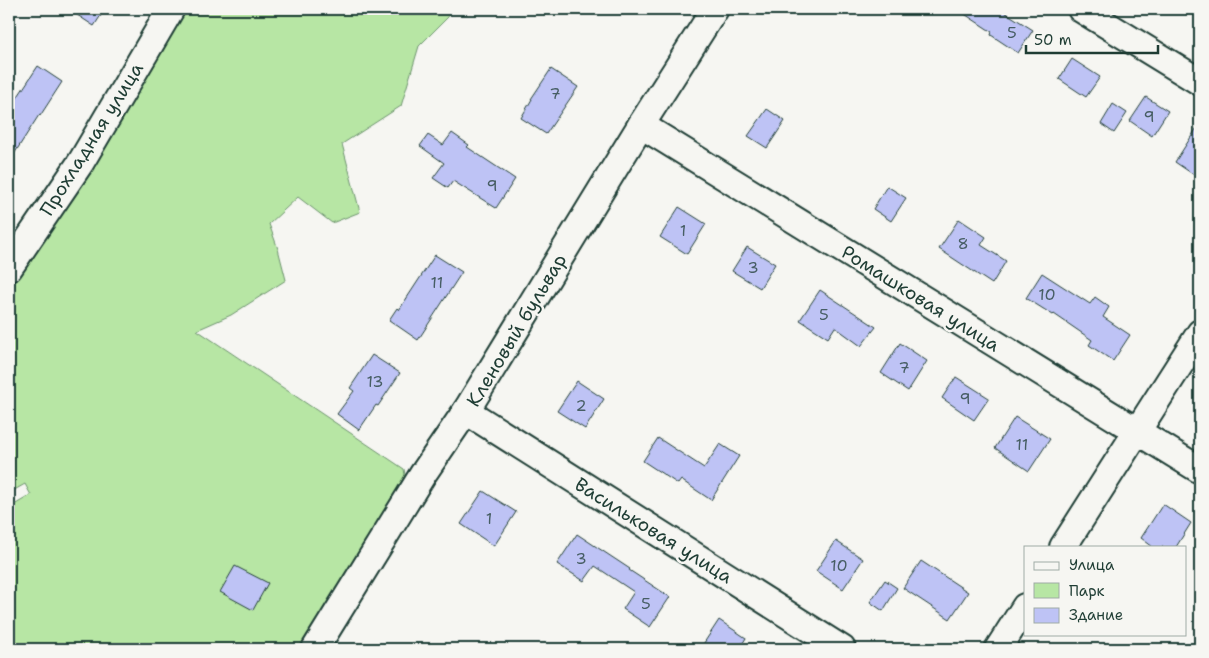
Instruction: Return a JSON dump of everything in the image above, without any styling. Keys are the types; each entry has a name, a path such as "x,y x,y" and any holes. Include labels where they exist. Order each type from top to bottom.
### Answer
{"street":[{"name":"Прохладная улица","path":"9,268 80,162 171,9"},
{"name":"Кленовый бульвар","path":"315,649 423,474 466,411 641,125 715,9"},
{"path":"1081,9 1200,82"},
{"name":"Ромашковая улица","path":"641,125 1200,470"},
{"path":"1065,546 1200,333"},
{"name":"Васильковая улица","path":"466,411 842,649"},
{"path":"998,649 1024,608"}],"green space":[{"path":"181,9 453,9 448,17 419,46 401,106 342,144 360,212 332,223 298,197 269,224 286,280 231,315 197,330 404,469 407,487 305,649 9,649 9,508 31,495 25,484 9,493 9,287 29,261"}],"building":[{"path":"68,9 105,9 94,26"},
{"path":"957,9 1000,9 1033,30 1018,53 991,35 992,32"},
{"path":"1072,59 1100,77 1086,97 1059,79"},
{"path":"38,66 62,82 9,162 9,110"},
{"path":"551,69 578,87 546,134 521,118"},
{"path":"1146,97 1168,111 1152,136 1130,121"},
{"path":"1113,104 1127,113 1114,133 1101,124"},
{"path":"767,109 785,121 767,148 748,136"},
{"path":"1200,123 1200,179 1175,162"},
{"path":"452,133 469,145 467,147 515,179 496,208 453,181 448,188 433,178 444,163 420,146 428,135 443,145"},
{"path":"887,186 906,198 891,221 873,209"},
{"path":"679,207 706,224 687,254 660,237"},
{"path":"959,219 986,237 981,245 1006,261 992,284 939,249"},
{"path":"747,247 775,264 760,288 732,271"},
{"path":"435,255 462,272 418,340 389,320 397,308 399,310"},
{"path":"1042,273 1090,304 1095,297 1109,307 1103,317 1130,335 1113,361 1089,345 1092,340 1054,314 1026,298"},
{"path":"820,290 876,327 861,346 835,327 828,338 800,320"},
{"path":"900,343 927,361 908,391 881,373"},
{"path":"372,355 400,373 359,430 337,414 354,391 350,388"},
{"path":"956,377 989,398 974,420 942,398"},
{"path":"577,381 604,399 585,429 557,411"},
{"path":"1015,417 1050,439 1029,471 995,448"},
{"path":"658,438 704,468 720,444 739,456 711,500 681,480 678,484 643,461"},
{"path":"483,491 516,512 494,546 461,524"},
{"path":"1163,504 1191,523 1177,546 1152,546 1141,538"},
{"path":"577,534 670,597 650,627 623,609 634,592 595,566 584,581 557,564"},
{"path":"836,541 863,559 843,589 816,571"},
{"path":"921,561 968,592 950,619 903,588"},
{"path":"235,566 268,583 253,610 220,592"},
{"path":"885,580 897,588 883,611 870,602"},
{"path":"719,620 746,638 739,649 700,649"}]}
